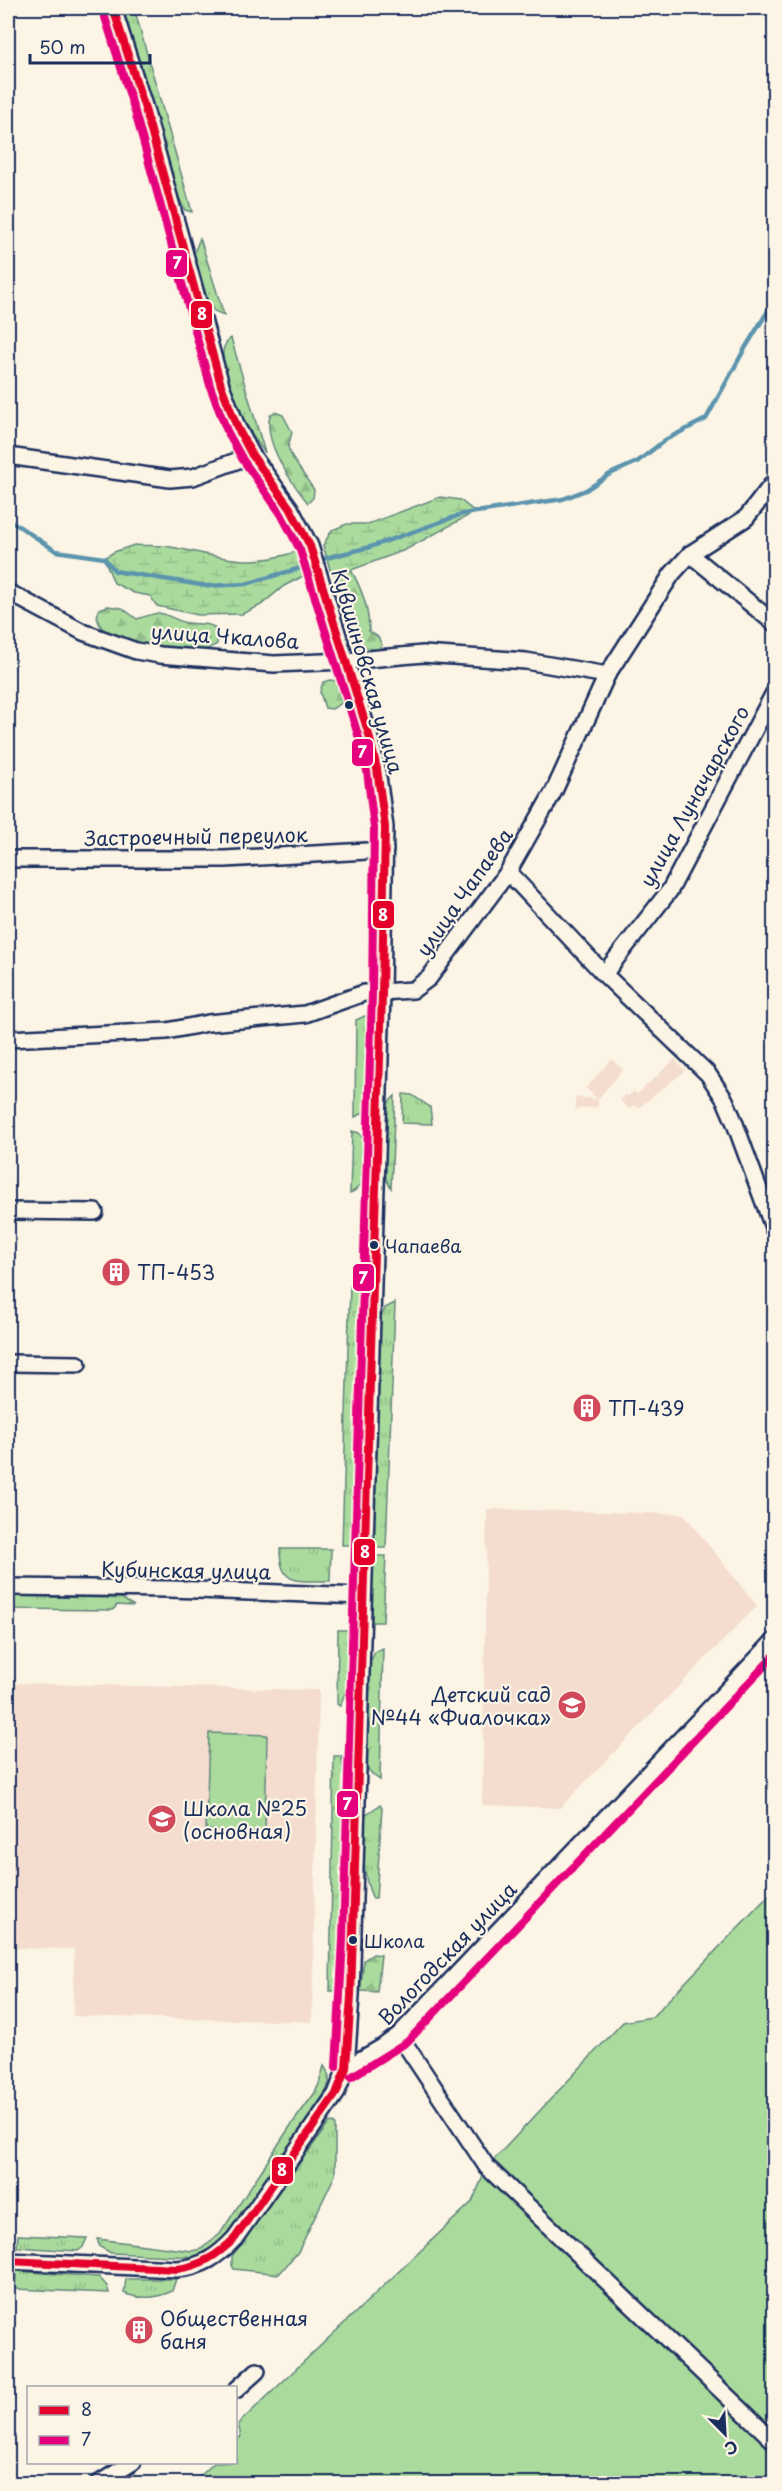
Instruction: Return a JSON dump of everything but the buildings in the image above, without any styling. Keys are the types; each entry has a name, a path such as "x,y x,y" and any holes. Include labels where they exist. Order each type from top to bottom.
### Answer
{"street":[{"name":"Кувшиновская улица","path":"113,8 147,119 215,367 237,427 252,455 290,508 310,546 358,697 377,770 383,805 385,850 382,994 353,1940 346,2068"},
{"path":"8,456 170,479 193,477 252,455"},
{"name":"улица Чапаева","path":"8,1039 166,1031 208,1023 305,1014 364,993 382,994 413,990 429,978 508,872 554,791 607,675 672,574 690,554 746,518 774,482"},
{"path":"690,554 774,623"},
{"name":"улица Чкалова","path":"8,592 83,632 136,651 274,664 346,661 423,654 526,661 607,675"},
{"name":"улица Луначарского","path":"604,974 670,890 774,693"},
{"name":"Застроечный переулок","path":"8,859 225,860 385,850"},
{"path":"508,872 604,974 708,1074 734,1121 774,1230"},
{"path":"8,1211 95,1212"},
{"path":"8,1363 78,1364"},
{"name":"Кубинская улица","path":"8,1587 170,1589 362,1596"},
{"name":"Вологодская улица","path":"346,2068 399,2035 774,1641"},
{"path":"399,2035 487,2168 774,2441"},
{"path":"8,2261 177,2269 198,2266 207,2262 217,2256 235,2238 336,2094 346,2068"},
{"path":"237,2389 257,2371"},
{"path":"98,2484 131,2464"}],"shaded area":[{"path":"612,1059 623,1070 598,1099 598,1107 575,1109 575,1097 597,1099 586,1088"},
{"path":"675,1059 685,1071 638,1108 634,1105 629,1109 620,1100 625,1094 628,1096 634,1091 637,1094"},
{"name":"Детский сад №44 «Фиалочка»","path":"487,1509 684,1514 757,1606 560,1808 482,1805"},
{"name":"Школа №25 (основная)","path":"8,1683 319,1690 312,2022 73,2016 74,1949 8,1948"}],"green space":[{"path":"123,8 134,8 192,212 185,210 178,196"},
{"path":"200,238 224,315 214,311 206,297 194,253"},
{"path":"231,338 265,453 232,396 226,378 223,361 224,348"},
{"path":"275,412 283,415 292,432 288,447 293,459 314,490 313,498 308,503 287,474 275,450 269,426 270,415"},
{"path":"440,497 460,500 475,512 405,550 338,575 331,573 323,545 332,530 347,524 368,524"},
{"path":"134,545 166,546 220,557 249,560 298,551 305,575 284,586 261,605 242,614 198,615 157,606 150,596 134,593 114,583 104,558"},
{"path":"351,570 364,599 369,631 378,637 382,645 378,650 368,648 360,642 348,621 338,575"},
{"path":"108,606 122,608 137,619 162,613 183,622 207,624 215,629 217,644 204,650 181,651 123,640 103,629 99,623 97,617 99,609"},
{"path":"336,681 342,703 332,709 325,708 320,692 323,682"},
{"path":"367,1015 371,1025 368,1106 363,1113 355,1117 356,1020"},
{"path":"403,1094 412,1095 430,1107 432,1124 402,1123"},
{"path":"395,1096 391,1188 385,1177 386,1105"},
{"path":"352,1131 359,1133 363,1139 366,1165 361,1183 350,1193"},
{"path":"350,1284 365,1284 357,1545 342,1545"},
{"path":"395,1303 386,1548 373,1548 380,1319 385,1308"},
{"path":"280,1549 331,1549 330,1581 301,1581 288,1576 281,1562"},
{"path":"373,1556 386,1556 383,1622 371,1622"},
{"path":"8,1596 121,1598 134,1606 117,1605 113,1610 8,1609"},
{"path":"338,1630 351,1630 348,1685 340,1706 337,1704"},
{"path":"383,1648 380,1780 366,1767 369,1664 375,1652"},
{"path":"209,1733 267,1735 265,1832 206,1830"},
{"path":"334,1756 341,1756 347,1792 340,1991 330,1991"},
{"path":"380,1805 382,1808 376,1899 373,1899 365,1869 363,1847 365,1815"},
{"path":"774,1890 774,2483 192,2484 213,2464 237,2464 237,2441 241,2436 238,2424 472,2202 487,2167 623,2022 652,2017"},
{"path":"373,1954 381,1955 377,1992 360,1991 364,1960"},
{"path":"324,2066 329,2081 323,2096 233,2229 214,2247 193,2257 111,2253 100,2247 97,2239 192,2251 201,2249 220,2234 289,2128 314,2094"},
{"path":"333,2122 335,2125 335,2175 298,2252 279,2274 234,2269 232,2256 329,2123"},
{"path":"18,2235 87,2238 83,2247 78,2251 17,2247"},
{"path":"16,2271 99,2277 107,2286 109,2293 15,2289"},
{"path":"126,2279 176,2279 172,2291 155,2297 142,2297 124,2293"}],"waterway":[{"path":"8,519 56,551 104,558 115,571 207,586 246,584 326,558 370,547 463,514 563,499 586,490 610,474 637,462 665,440 706,419 774,301"}],"transit line":[{"name":"8","path":"8,2261 177,2269 209,2259 222,2250 235,2238 336,2094 346,2068 351,1996 382,994 385,827 377,769 369,735 310,546 290,508 252,455 237,427 221,385 145,109 113,8"},
{"name":"7","path":"103,11 135,112 211,389 227,431 243,460 281,514 300,550 359,738 367,771 374,828 372,994 343,1940 336,2067"},
{"name":"7","path":"351,2077 407,2042 774,1656"}],"place":[{"name":"Чапаева","path":"374,1245"},
{"name":"ТП-453","path":"116,1272"},
{"name":"ТП-439","path":"587,1408"},
{"name":"Детский сад №44 «Фиалочка»","path":"572,1705"},
{"name":"Школа №25 (основная)","path":"162,1819"},
{"name":"Школа","path":"353,1940"},
{"name":"Общественная баня","path":"139,2330"}]}
